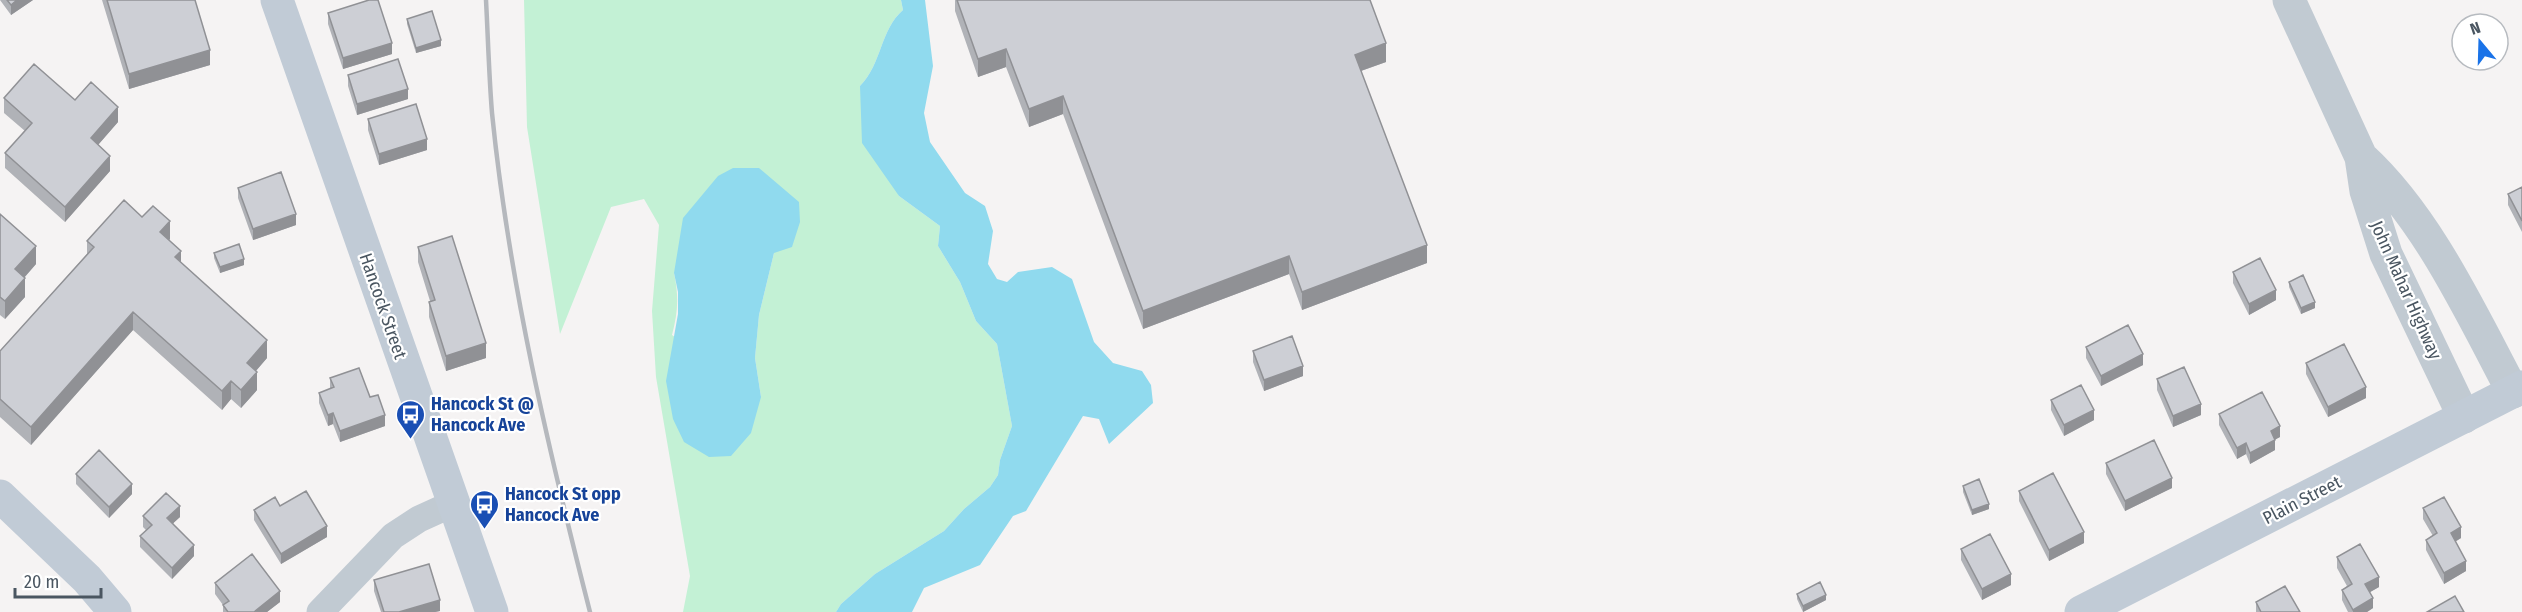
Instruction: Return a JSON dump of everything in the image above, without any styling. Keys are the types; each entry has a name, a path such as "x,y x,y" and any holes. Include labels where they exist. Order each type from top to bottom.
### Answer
{"main road":[{"name":"Hancock Street","path":"277,0 452,504 492,612"},
{"name":"Plain Street","path":"2081,612 2517,389"},
{"path":"0,496 87,579 115,612"}],"street":[{"name":"John Mahar Highway","path":"2289,0 2361,157 2366,191 2386,254 2464,417"},
{"name":"John Mahar Highway","path":"2361,157 2385,178 2416,219 2517,389"},
{"path":"320,612 393,536 419,519 452,504"}],"green space":[{"path":"524,0 901,0 903,10 895,18 873,68 860,86 899,196 940,226 938,246 960,282 976,321 997,344 1012,426 1000,460 998,475 990,487 964,509 944,531 875,574 841,604 836,612 683,612 690,576 656,377 652,311 659,225 644,199 611,207 560,334 527,127","holes":["774,253 759,315 755,358 761,397 672,335 677,304 674,273"]}],"water":[{"path":"901,0 925,0 933,66 924,113 930,142 965,193 985,206 993,231 988,264 997,279 1007,282 1018,272 1052,267 1072,279 1094,342 1113,363 1142,371 1151,385 1153,403 1109,444 1099,419 1083,416 1026,511 1013,516 980,565 924,588 912,612 836,612 841,604 875,574 944,531 964,509 990,487 998,475 1000,460 1012,426 997,344 976,321 960,282 938,246 940,226 899,196 862,143 860,86 873,68 895,18 903,10"},
{"path":"733,168 759,168 799,202 800,222 792,247 774,253 759,315 755,358 761,397 751,433 731,456 709,457 684,442 673,419 666,381 678,314 678,292 674,273 683,218 718,176"}],"building":[{"path":"7,0 17,0 11,5"},
{"path":"107,0 195,0 210,50 129,74"},
{"path":"369,0 378,0 392,43 343,58 328,13"},
{"path":"957,0 1370,0 1386,43 1355,55 1427,245 1302,292 1289,256 1143,311 1063,96 1029,109 1006,49 978,59"},
{"path":"432,11 441,40 416,48 407,19"},
{"path":"398,59 408,89 357,104 348,75"},
{"path":"34,64 75,100 91,82 118,107 91,138 110,156 65,207 5,153 32,123 4,98"},
{"path":"416,104 427,139 379,154 368,119"},
{"path":"281,172 296,214 253,229 238,188"},
{"path":"2522,187 2522,221 2508,194"},
{"path":"124,200 142,217 153,206 170,221 160,232 181,251 175,257 267,340 247,363 257,372 241,390 231,381 222,391 133,312 31,427 0,399 0,351 94,247 87,241"},
{"path":"0,214 36,246 15,269 25,278 5,301 0,297"},
{"path":"452,236 486,343 446,356 429,302 435,300 418,247"},
{"path":"239,244 244,259 220,267 214,253"},
{"path":"2260,258 2276,290 2249,304 2233,272"},
{"path":"2303,275 2315,302 2301,308 2289,282"},
{"path":"2128,325 2143,354 2101,376 2086,347"},
{"path":"1292,336 1303,366 1264,380 1253,351"},
{"path":"2344,344 2366,387 2328,407 2306,363"},
{"path":"2184,367 2201,404 2173,416 2157,379"},
{"path":"359,368 370,397 378,395 385,415 340,431 333,413 328,415 319,393 334,387 330,378"},
{"path":"2081,385 2094,410 2064,425 2051,400"},
{"path":"2262,392 2280,426 2271,431 2275,440 2250,453 2246,443 2237,448 2219,414"},
{"path":"2154,440 2172,478 2125,501 2106,463"},
{"path":"99,450 132,484 109,507 76,474"},
{"path":"2053,473 2084,532 2049,550 2019,491"},
{"path":"1979,479 1989,504 1972,510 1963,486"},
{"path":"306,491 327,526 281,554 254,510 275,497 280,506"},
{"path":"166,493 180,506 167,518 194,545 172,568 140,536 152,525 143,516"},
{"path":"2444,497 2461,527 2451,533 2466,561 2444,573 2426,540 2437,533 2423,508"},
{"path":"1990,534 2011,574 1982,589 1961,549"},
{"path":"2360,544 2379,577 2365,584 2373,598 2353,610 2342,590 2352,584 2337,557"},
{"path":"252,554 280,591 254,612 228,612 223,605 229,601 215,583"},
{"path":"429,564 440,600 399,612 384,612 374,580"},
{"path":"1820,582 1826,595 1803,606 1797,594"},
{"path":"2285,586 2300,612 2261,612 2256,602"},
{"path":"2455,596 2464,612 2427,612"}],"railway":[{"path":"486,0 492,113 499,176 519,302 559,489 590,612"}],"place":[{"name":"Hancock St @ Hancock Ave","path":"410,440"},
{"name":"Hancock St opp Hancock Ave","path":"484,530"}]}
